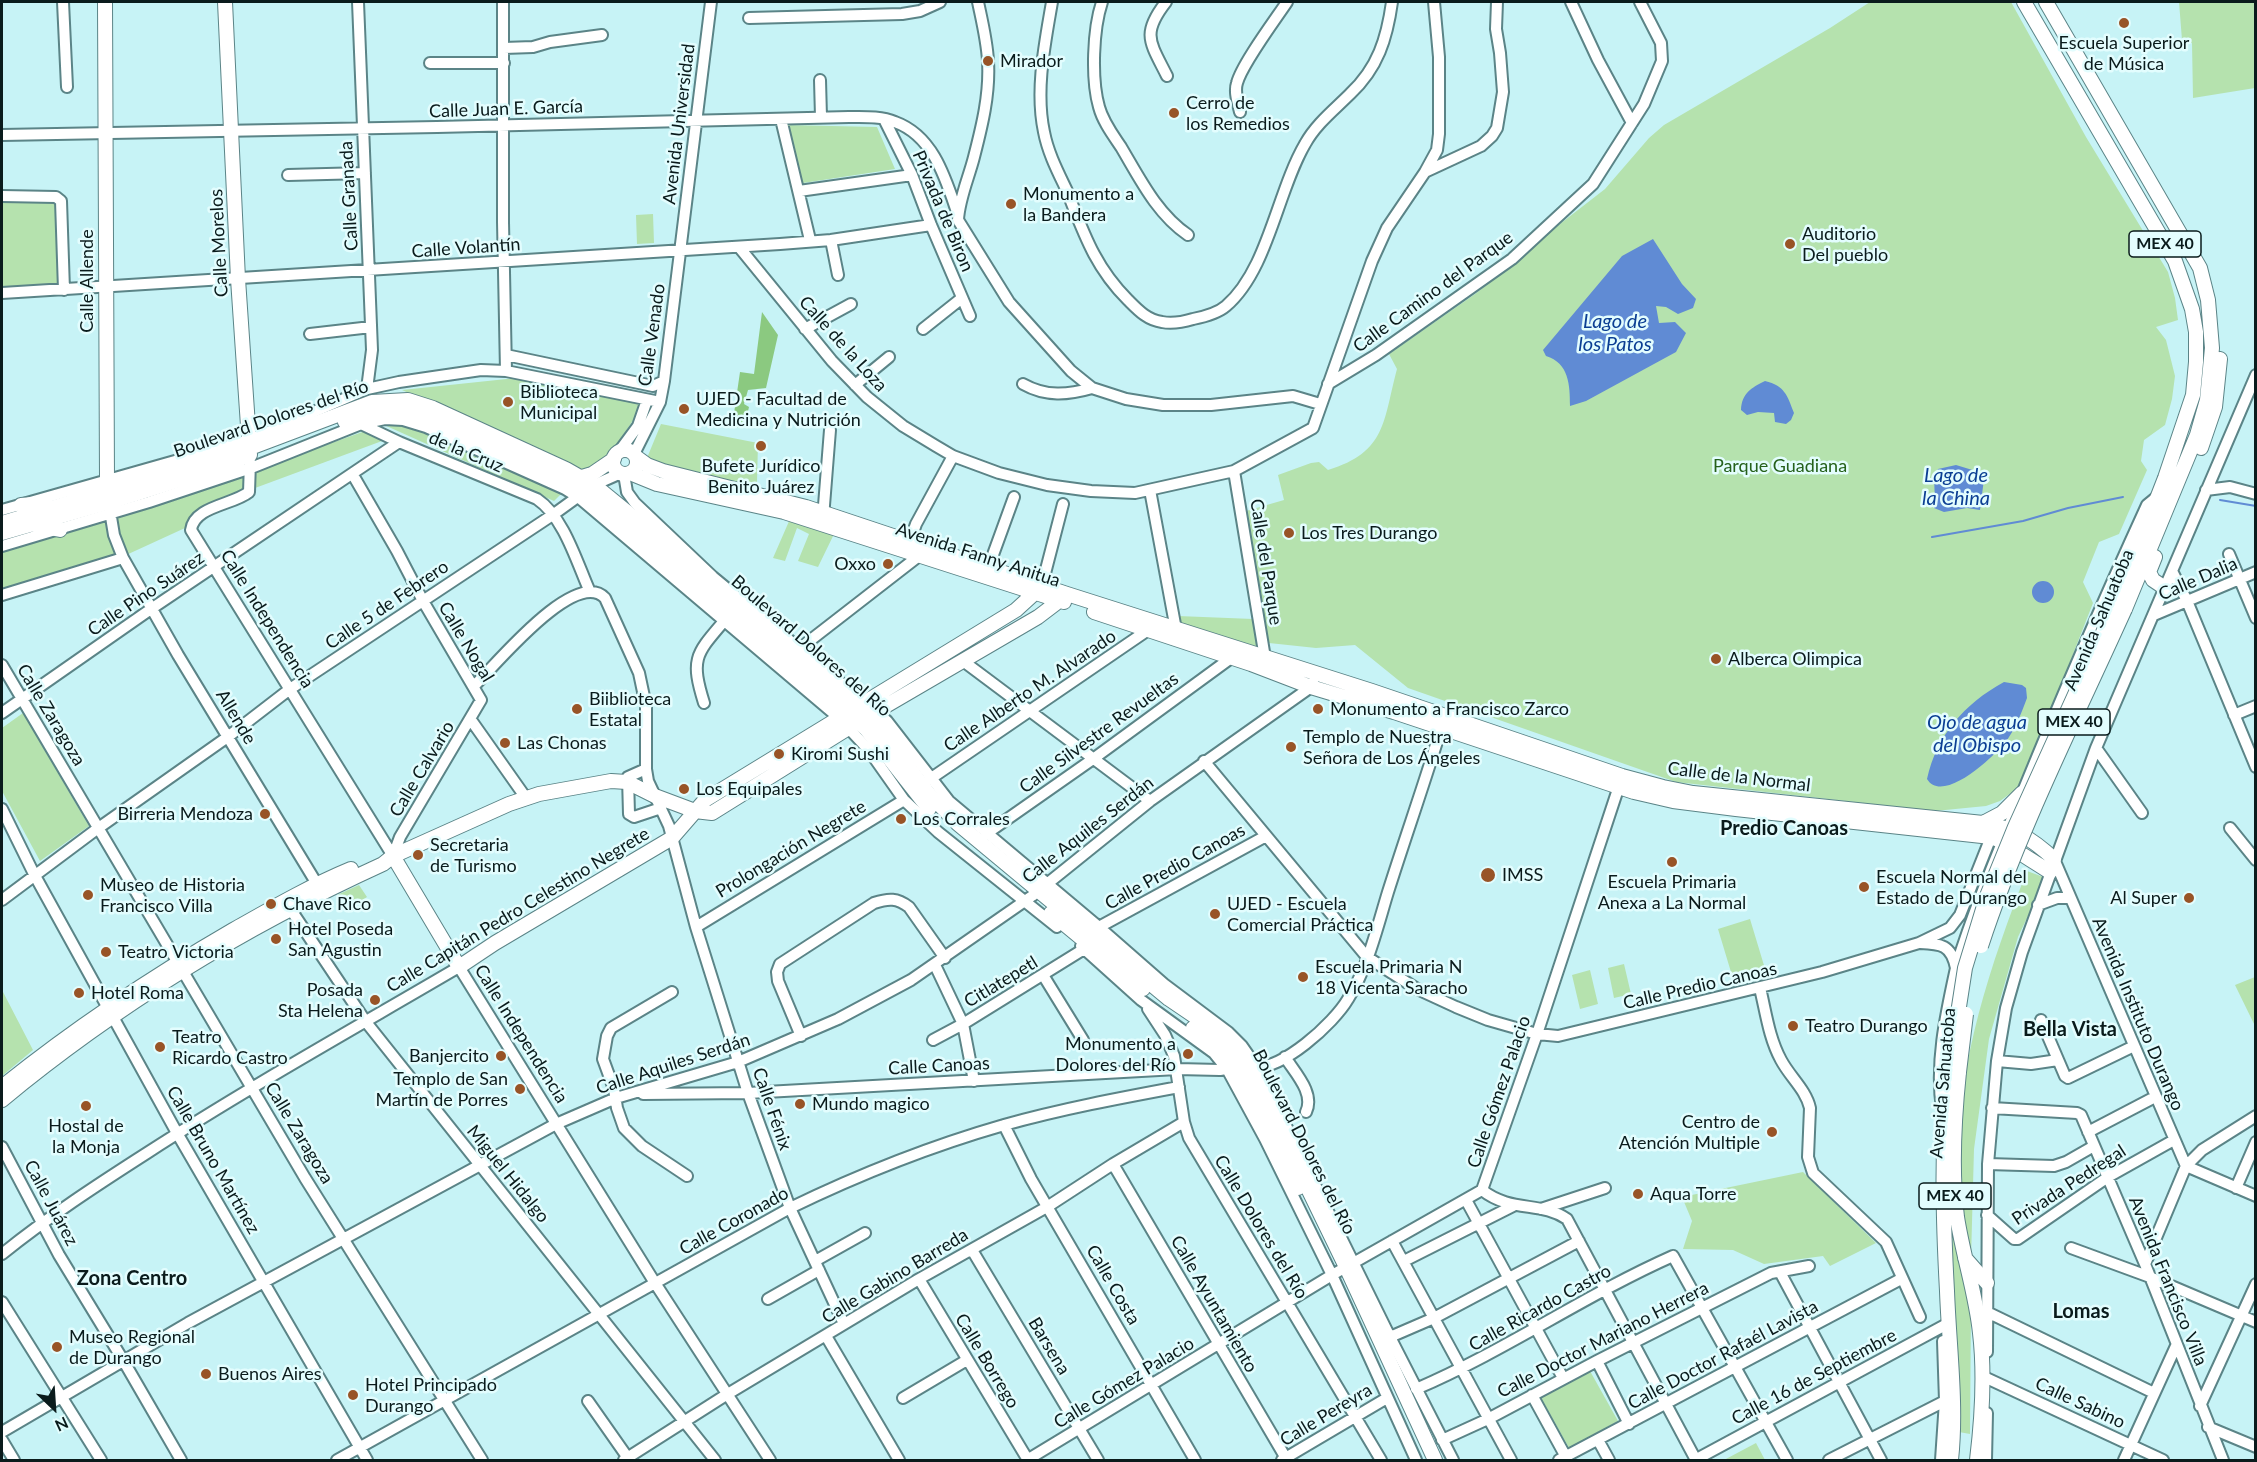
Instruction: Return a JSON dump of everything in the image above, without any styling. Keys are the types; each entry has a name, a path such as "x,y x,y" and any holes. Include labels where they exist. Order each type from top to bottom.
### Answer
{"main road":[{"name":"Calle Allende","path":"105,2 105,288 109,497"},
{"name":"Calle Morelos","path":"225,2 238,279 250,453"},
{"name":"Avenida Sahuatoba","path":"2024,2 2175,261 2192,309 2196,332 2193,395 2121,606"},
{"name":"Avenida Sahuatoba","path":"1983,1316 1964,1257 1953,1170 1955,1024 1965,968 1987,897 2015,827 2121,606 2197,435 2207,400 2212,348 2208,300 2200,268 2046,2"},
{"path":"2165,588 2153,580 2149,572 2209,429 2219,384 2220,358 2214,298 2210,283 2200,268"},
{"name":"Boulevard Dolores del Río","path":"2,533 366,414 386,410 405,410 440,422 585,487 662,542 851,710"},
{"path":"585,487 613,459 626,450 635,456 636,465 625,473 615,468 613,459"},
{"name":"Avenida Fanny Anitua","path":"635,456 647,465 663,471 783,500 823,519"},
{"name":"Avenida Fanny Anitua","path":"625,473 657,484 823,519 987,572 1040,592 1177,635 1265,658 1314,680"},
{"name":"Boulevard Dolores del Río","path":"585,487 631,528 863,720 885,734 928,793 957,823 1150,994 1207,1037 1243,1068"},
{"name":"Boulevard Dolores del Río","path":"2,523 69,503 109,497"},
{"path":"21,505 69,503"},
{"path":"656,522 662,542"},
{"path":"32,524 60,531"},
{"path":"631,528 639,547"},
{"path":"1038,615 1040,592"},
{"name":"Calle Capitán Pedro Celestino Negrete","path":"459,967 495,943 672,838 701,812 705,800 1016,610 1040,592"},
{"name":"Avenida Fanny Anitua","path":"1063,598 1148,630 1177,635 1231,658 1314,680"},
{"name":"Calle Capitán Pedro Celestino Negrete","path":"701,812 717,810 1063,598"},
{"path":"1016,610 1032,608 1038,615"},
{"path":"1251,664 1258,663 1265,658"},
{"name":"Calle de la Normal","path":"1314,680 1620,782 2033,840 2055,868"},
{"name":"Boulevard Dolores del Río","path":"863,720 930,809 949,828 1084,927 1176,1004 1222,1035 1238,1052 1243,1068 1343,1269 1433,1460"},
{"path":"2,1087 181,966 288,905 380,857 393,856 487,813 526,798 611,780 627,782 658,802 701,812"},
{"path":"1992,833 2002,813 2022,793"},
{"path":"950,801 957,823"},
{"name":"Calle Independencia","path":"393,856 459,967"},
{"path":"1076,907 1084,927"},
{"path":"2,1100 110,1012"},
{"path":"1208,1017 1222,1035"},
{"name":"MEX 40","path":"1944,1121 1954,1072"},
{"name":"Avenida Sahuatoba","path":"1944,1121 1946,1325 1953,1423 1951,1461"},
{"path":"1964,1257 1988,1283"},
{"name":"MEX 40","path":"1983,1316 1980,1332 1985,1377"},
{"name":"Avenida Sahuatoba","path":"1983,1459 1980,1427 1985,1377"}],"street":[{"path":"63,2 67,87"},
{"name":"Calle Granada","path":"358,2 372,350 367,389"},
{"path":"503,2 503,262 506,371"},
{"name":"Avenida Universidad","path":"680,251 711,2"},
{"path":"749,18 902,14 920,11 940,2"},
{"path":"958,215 982,121 987,88 988,62 978,2"},
{"path":"1052,2 1041,90 1042,120 1050,153 1079,222 1105,275 1140,312 1152,320 1164,323 1184,322 1225,308 1246,281 1262,250 1304,145 1315,128 1351,93 1379,57 1384,45 1392,2"},
{"path":"1102,2 1095,45 1095,80 1099,109 1151,196 1174,225 1188,235"},
{"path":"1166,2 1154,17 1150,31 1156,52 1167,76"},
{"path":"1240,112 1236,97 1237,83 1244,68 1287,2"},
{"path":"1023,384 1035,391 1056,394 1092,388 1125,399 1163,405 1211,405 1293,396 1320,404 1372,261 1388,228 1437,150 1439,134 1438,57 1434,2"},
{"path":"1425,172 1482,146 1497,128 1503,92 1495,23 1497,2"},
{"path":"1574,2 1598,60 1632,123"},
{"name":"Calle Camino del Parque","path":"1328,384 1376,355 1512,259 1593,184 1644,104 1662,61 1663,52 1660,43 1640,2"},
{"path":"504,48 533,47 602,34"},
{"path":"430,63 504,63"},
{"path":"820,80 821,117"},
{"name":"Calle Juan E. García","path":"2,135 821,117 884,118 904,126 926,145 947,181 958,220 1009,302 1071,371 1092,388"},
{"name":"Privada de Biron","path":"884,118 912,175 970,316"},
{"path":"781,119 810,240"},
{"path":"288,175 365,173"},
{"path":"799,191 912,175"},
{"path":"2,196 60,199 63,204 64,290"},
{"name":"Calle Volantín","path":"2,293 739,247 831,240 931,225"},
{"path":"831,240 838,275"},
{"name":"Calle de la Loza","path":"739,247 805,329 855,385 890,416 953,456 999,473 1047,485 1121,494 1150,490 1234,471 1312,428 1320,404"},
{"name":"Calle Venado","path":"635,456 660,402 680,251"},
{"path":"923,329 962,298"},
{"path":"805,329 851,304"},
{"path":"310,334 371,327"},
{"path":"506,355 653,386 664,381"},
{"path":"855,385 889,357"},
{"path":"250,453 367,389 481,370 506,371 660,402"},
{"name":"Avenida Sahuatoba","path":"1983,1459 1985,1377 1983,1316 1988,1283 1988,1164 1997,1061 2006,1008 2038,905 2055,868 2096,748 2256,375"},
{"path":"613,459 638,426 647,400"},
{"path":"2,510 21,505 109,497 250,453 385,419 396,419 426,427 565,489 585,487 639,547 725,620 863,720 896,731 930,779 986,834 1084,949 1141,1000 1214,1053 1243,1068 1269,1066 1285,1057 1333,1019 1347,1001 1367,957 1443,722"},
{"name":"de la Cruz","path":"361,424 537,499 548,506 554,514"},
{"path":"823,519 830,430"},
{"name":"Calle Pino Suárez","path":"2,713 399,442"},
{"name":"Calle Morelos","path":"191,530 192,525 201,515 250,491 250,453"},
{"path":"799,649 916,549 916,524 953,456"},
{"name":"Calle del Parque","path":"1234,471 1265,658"},
{"path":"625,473 624,482 629,496 713,577 799,649 851,710"},
{"name":"Calle 5 de Febrero","path":"2,900 34,874 229,736 290,689 554,514 585,487 625,473"},
{"name":"Calle Nogal","path":"353,474 481,700"},
{"path":"2206,490 2230,487 2256,494"},
{"path":"1150,490 1177,635"},
{"path":"1944,1121 1939,1091 1941,1046 1956,968 1971,919 1992,833 2022,793 2116,572 2147,505 2158,496"},
{"path":"2,546 60,531 109,497"},
{"name":"Calle Allende","path":"109,497 114,536 123,558"},
{"path":"987,572 1014,497"},
{"path":"1040,592 1063,504"},
{"path":"474,686 548,612 570,599 590,592 554,514"},
{"name":"Calle Independencia","path":"191,530 393,856"},
{"path":"2229,554 2256,618"},
{"path":"2,595 123,558"},
{"name":"Allende","path":"123,558 319,888"},
{"path":"2172,571 2187,601 2256,767"},
{"name":"Calle Dalia","path":"2154,615 2256,572"},
{"name":"Calle Fénix","path":"590,592 602,594 607,601 639,673 646,706 646,769 672,838 696,927 738,1062 790,1208 844,1324"},
{"path":"704,703 697,675 698,654 725,620"},
{"name":"Calle Alberto M. Alvarado","path":"930,779 1148,630"},
{"name":"Calle Silvestre Revueltas","path":"986,834 1231,658"},
{"path":"963,661 1150,801"},
{"name":"Calle Zaragoza","path":"2,665 251,1087 482,1461"},
{"name":"Calle Aquiles Serdán","path":"2,1432 123,1360 556,1124 616,1098 738,1062 801,1036 875,1000 945,958 1036,893 1150,801 1314,680"},
{"name":"Calle Calvario","path":"393,856 400,837 481,700"},
{"path":"2234,715 2256,706"},
{"path":"471,720 526,798"},
{"path":"863,720 904,800 938,832 1036,893 1076,907 1164,984 1236,1039 1243,1068 1343,1269 1387,1398 1416,1461"},
{"path":"2096,748 2142,813"},
{"name":"Calle Predio Canoas","path":"1204,761 1367,957 1417,989 1456,1007 1488,1020 1537,1034 1558,1036 1822,972 1919,943 1945,931 1955,924 1992,833"},
{"path":"646,769 629,775 627,782 628,812 634,817 658,802"},
{"name":"Calle Gómez Palacio","path":"1027,1460 1287,1302 1482,1190 1537,1034 1620,782"},
{"name":"Prolongación Negrete","path":"696,927 904,800"},
{"name":"Calle Bruno Martínez","path":"2,809 34,874 177,1133 367,1461"},
{"path":"2230,828 2256,860"},
{"name":"Calle Predio Canoas","path":"1099,927 1266,836"},
{"path":"2244,844 2256,838"},
{"name":"Avenida Instituto Durango","path":"2055,868 2186,1166"},
{"path":"2038,905 2057,898 2070,898"},
{"path":"801,1036 778,981 777,972 780,964 874,903 892,899 901,901 909,907 945,958"},
{"name":"Miguel Hidalgo","path":"288,905 366,1022 715,1461"},
{"path":"1919,943 1937,944 1947,948 1954,959 1956,968"},
{"name":"Citlatepetl","path":"933,1040 1084,949"},
{"path":"935,964 963,1024 974,1081"},
{"name":"Calle Independencia","path":"459,967 655,1283 770,1461"},
{"name":"Calle Capitán Pedro Celestino Negrete","path":"2,1254 40,1222 177,1133 251,1087 459,967"},
{"path":"1043,975 1083,1040"},
{"path":"1760,988 1774,1047 1788,1073 1809,1101 1808,1157 1810,1168 1822,1184 1886,1242 1920,1317"},
{"path":"672,992 614,1025 608,1031 603,1059 620,1118 628,1134 687,1176"},
{"name":"Calle Dolores del Río","path":"1141,1000 1165,1035 1177,1069 1184,1122 1201,1160 1381,1461"},
{"path":"2040,1020 2068,1078 2134,1047"},
{"path":"1285,1057 1308,1094 1310,1104 1306,1112"},
{"path":"1997,1061 2031,1064 2058,1060"},
{"name":"Calle Canoas","path":"630,1094 748,1093 1177,1069 1243,1068"},
{"name":"Calle Coronado","path":"337,1461 820,1193 915,1155 1004,1125 1110,1100 1179,1087"},
{"path":"2088,1132 2155,1097"},
{"name":"Avenida Francisco Villa","path":"1992,1108 2078,1113 2081,1116 2145,1264 2223,1461"},
{"path":"2145,1264 2186,1166 2202,1150 2256,1116"},
{"name":"Calle Gabino Barreda","path":"626,1459 726,1395 919,1279 1047,1207 1184,1122"},
{"name":"Calle Costa","path":"1004,1125 1031,1179 1195,1461"},
{"name":"Privada Pedregal","path":"1987,1215 2014,1239 2018,1239 2108,1177 2174,1140"},
{"path":"2236,1188 2256,1142"},
{"path":"1988,1164 2054,1166 2094,1146"},
{"name":"Calle Juárez","path":"2,1148 40,1222 181,1461"},
{"name":"Calle Ayuntamiento","path":"1113,1164 1285,1460"},
{"path":"2186,1166 2256,1196"},
{"path":"1541,1209 1605,1188"},
{"path":"1482,1190 1496,1200 1513,1206 1541,1209 1560,1215 1567,1220 1696,1460"},
{"path":"1466,1200 1563,1378"},
{"path":"1404,1261 1513,1206"},
{"path":"768,1299 865,1233"},
{"path":"1392,1241 1511,1461"},
{"path":"1390,1336 1434,1318 1579,1241"},
{"path":"2071,1248 2150,1277 2256,1322"},
{"name":"Barsena","path":"972,1250 1098,1461"},
{"name":"Calle Ricardo Castro","path":"1416,1389 1462,1369 1673,1256 1702,1307"},
{"name":"Calle Doctor Mariano Herrera","path":"1442,1440 1488,1419 1563,1378 1771,1273 1809,1266"},
{"path":"1343,1269 1390,1336 1453,1461"},
{"path":"1780,1272 1881,1461"},
{"name":"Calle Borrego","path":"919,1279 1027,1460"},
{"name":"Calle Doctor Rafaél Lavista","path":"1563,1459 1901,1279"},
{"path":"2200,1406 2256,1284"},
{"path":"2,1302 101,1461"},
{"path":"1702,1307 1787,1461"},
{"path":"1983,1316 2154,1393"},
{"name":"Avenida Sahuatoba","path":"1941,1461 1946,1325"},
{"name":"Calle 16 de Septiembre","path":"1696,1460 1946,1325"},
{"path":"826,1336 899,1461"},
{"path":"2124,1461 2176,1346"},
{"path":"903,1398 967,1360"},
{"path":"1597,1361 1629,1424"},
{"name":"Calle Sabino","path":"1985,1377 2163,1461"},
{"path":"1532,1395 1563,1459"},
{"name":"Calle Pereyra","path":"1285,1460 1387,1398"},
{"path":"588,1401 626,1459"},
{"path":"1829,1461 1945,1401"},
{"path":"2208,1426 2256,1447"},
{"path":"2,1440 14,1461"},
{"path":"1598,1440 1609,1461"},
{"path":"1983,1459 1998,1461"}],"green space":[{"name":"Parque Guadiana","path":"1870,2 2011,2 2086,137 2168,272 2175,298 2178,320 2156,327 2166,340 2175,376 2165,425 2144,440 2141,461 2147,470 2119,534 2099,542 2083,582 2093,603 2022,785 2000,801 1986,806 1935,811 1676,782 1408,688 1355,645 1316,648 1269,643 1246,511 1284,500 1278,475 1319,462 1328,470 1347,463 1362,454 1372,444 1385,419 1397,369 1389,354 1475,294 1605,189 1649,138 1664,125 1830,28"},
{"path":"2179,2 2255,2 2255,88 2193,98 2192,43 2182,40"},
{"path":"786,125 877,127 895,169 803,183"},
{"path":"2,199 58,201 59,283 2,288"},
{"path":"653,214 654,243 637,244 636,215"},
{"path":"762,312 778,335 766,388 748,390 744,404 749,407 744,428 732,427 740,372 754,374"},
{"path":"516,378 641,404 638,413 605,462 588,475 402,390"},
{"path":"382,424 410,425 563,492 554,501"},
{"path":"661,424 758,443 757,482 697,484 642,470"},
{"path":"368,430 383,437 382,441 247,491 192,516 185,528 124,556 2,593 2,547 247,473"},
{"path":"790,519 835,532 818,567 798,561 809,534 797,528 785,561 773,558"},
{"path":"1178,616 1253,619 1258,649 1180,628"},
{"path":"23,713 89,826 40,861 2,791 2,728"},
{"path":"2027,871 2046,878 2018,937 1989,1039 1974,1149 1971,1259 1958,1175 1959,1126 1963,1088 1989,977"},
{"path":"359,885 367,897 347,910 337,895"},
{"path":"1750,919 1766,972 1734,982 1718,929"},
{"path":"1624,964 1631,994 1614,998 1608,968"},
{"path":"1590,970 1598,1004 1580,1009 1572,975"},
{"path":"2255,977 2255,1026 2235,985"},
{"path":"2,990 33,1050 2,1076"},
{"path":"1803,1172 1876,1243 1830,1266 1823,1256 1764,1264 1733,1250 1683,1249 1692,1221 1682,1197"},
{"path":"1952,1230 1971,1301 1970,1434 1959,1432"},
{"path":"1590,1371 1618,1421 1569,1448 1541,1398"},
{"path":"1756,1443 1765,1460 1724,1460"}],"water":[{"name":"Lago de los Patos","path":"1653,239 1682,284 1696,299 1693,308 1678,314 1666,307 1656,306 1659,323 1675,322 1686,333 1676,352 1586,401 1570,406 1567,376 1564,369 1554,359 1546,356 1543,350 1622,256"},
{"path":"1765,381 1777,386 1787,396 1794,413 1786,424 1775,422 1774,413 1758,412 1747,415 1741,410 1743,399 1748,392"},
{"name":"Lago de la China","path":"1956,465 1979,472 1984,479 1980,510 1967,508 1944,512 1934,508 1935,479 1938,469"},
{"path":"2043,581 2051,584 2054,592 2051,600 2043,603 2035,600 2032,592 2035,584"},
{"name":"Ojo de agua del Obispo","path":"2004,682 2022,685 2026,688 2027,698 2009,737 1994,754 1970,774 1957,782 1935,786 1927,779 1945,735 1954,722 1976,700"}],"waterway":[{"path":"1932,537 2023,521 2068,508 2123,497"},
{"path":"2220,500 2256,506"}],"place":[{"name":"Escuela Superior de Música","path":"2124,23"},
{"name":"Mirador","path":"988,61"},
{"name":"Cerro de los Remedios","path":"1174,113"},
{"name":"Monumento a la Bandera","path":"1011,204"},
{"name":"Auditorio Del pueblo","path":"1790,244"},
{"name":"Biblioteca Municipal","path":"508,402"},
{"name":"UJED - Facultad de Medicina y Nutrición","path":"684,409"},
{"name":"Bufete Jurídico Benito Juárez","path":"761,446"},
{"name":"Los Tres Durango","path":"1289,533"},
{"name":"Oxxo","path":"888,564"},
{"name":"Alberca Olimpica","path":"1716,659"},
{"name":"Biiblioteca Estatal","path":"577,709"},
{"name":"Monumento a Francisco Zarco","path":"1318,709"},
{"name":"Las Chonas","path":"505,743"},
{"name":"Templo de Nuestra Señora de Los Ángeles","path":"1291,747"},
{"name":"Kiromi Sushi","path":"779,754"},
{"name":"Los Equipales","path":"684,789"},
{"name":"Birreria Mendoza","path":"265,814"},
{"name":"Los Corrales","path":"901,819"},
{"name":"Secretaria de Turismo","path":"418,855"},
{"name":"Escuela Primaria Anexa a La Normal","path":"1672,862"},
{"name":"IMSS","path":"1488,875"},
{"name":"Escuela Normal del Estado de Durango","path":"1864,887"},
{"name":"Museo de Historia Francisco Villa","path":"88,895"},
{"name":"Al Super","path":"2189,898"},
{"name":"Chave Rico","path":"271,904"},
{"name":"UJED - Escuela Comercial Práctica","path":"1215,914"},
{"name":"Hotel Poseda San Agustin","path":"276,939"},
{"name":"Teatro Victoria","path":"106,952"},
{"name":"Escuela Primaria N 18 Vicenta Saracho","path":"1303,977"},
{"name":"Hotel Roma","path":"79,993"},
{"name":"Posada Sta Helena","path":"375,1000"},
{"name":"Teatro Durango","path":"1793,1026"},
{"name":"Teatro Ricardo Castro","path":"160,1047"},
{"name":"Monumento a Dolores del Río","path":"1188,1054"},
{"name":"Banjercito","path":"501,1056"},
{"name":"Templo de San Martín de Porres","path":"520,1089"},
{"name":"Mundo magico","path":"800,1104"},
{"name":"Hostal de la Monja","path":"86,1106"},
{"name":"Centro de Atención Multiple","path":"1772,1132"},
{"name":"Aqua Torre","path":"1638,1194"},
{"name":"Museo Regional de Durango","path":"57,1347"},
{"name":"Buenos Aires","path":"206,1374"},
{"name":"Hotel Principado Durango","path":"353,1395"}],"district":[{"name":"Predio Canoas","path":"1784,829"},
{"name":"Bella Vista","path":"2070,1030"},
{"name":"Zona Centro","path":"132,1279"},
{"name":"Lomas","path":"2081,1312"}]}
